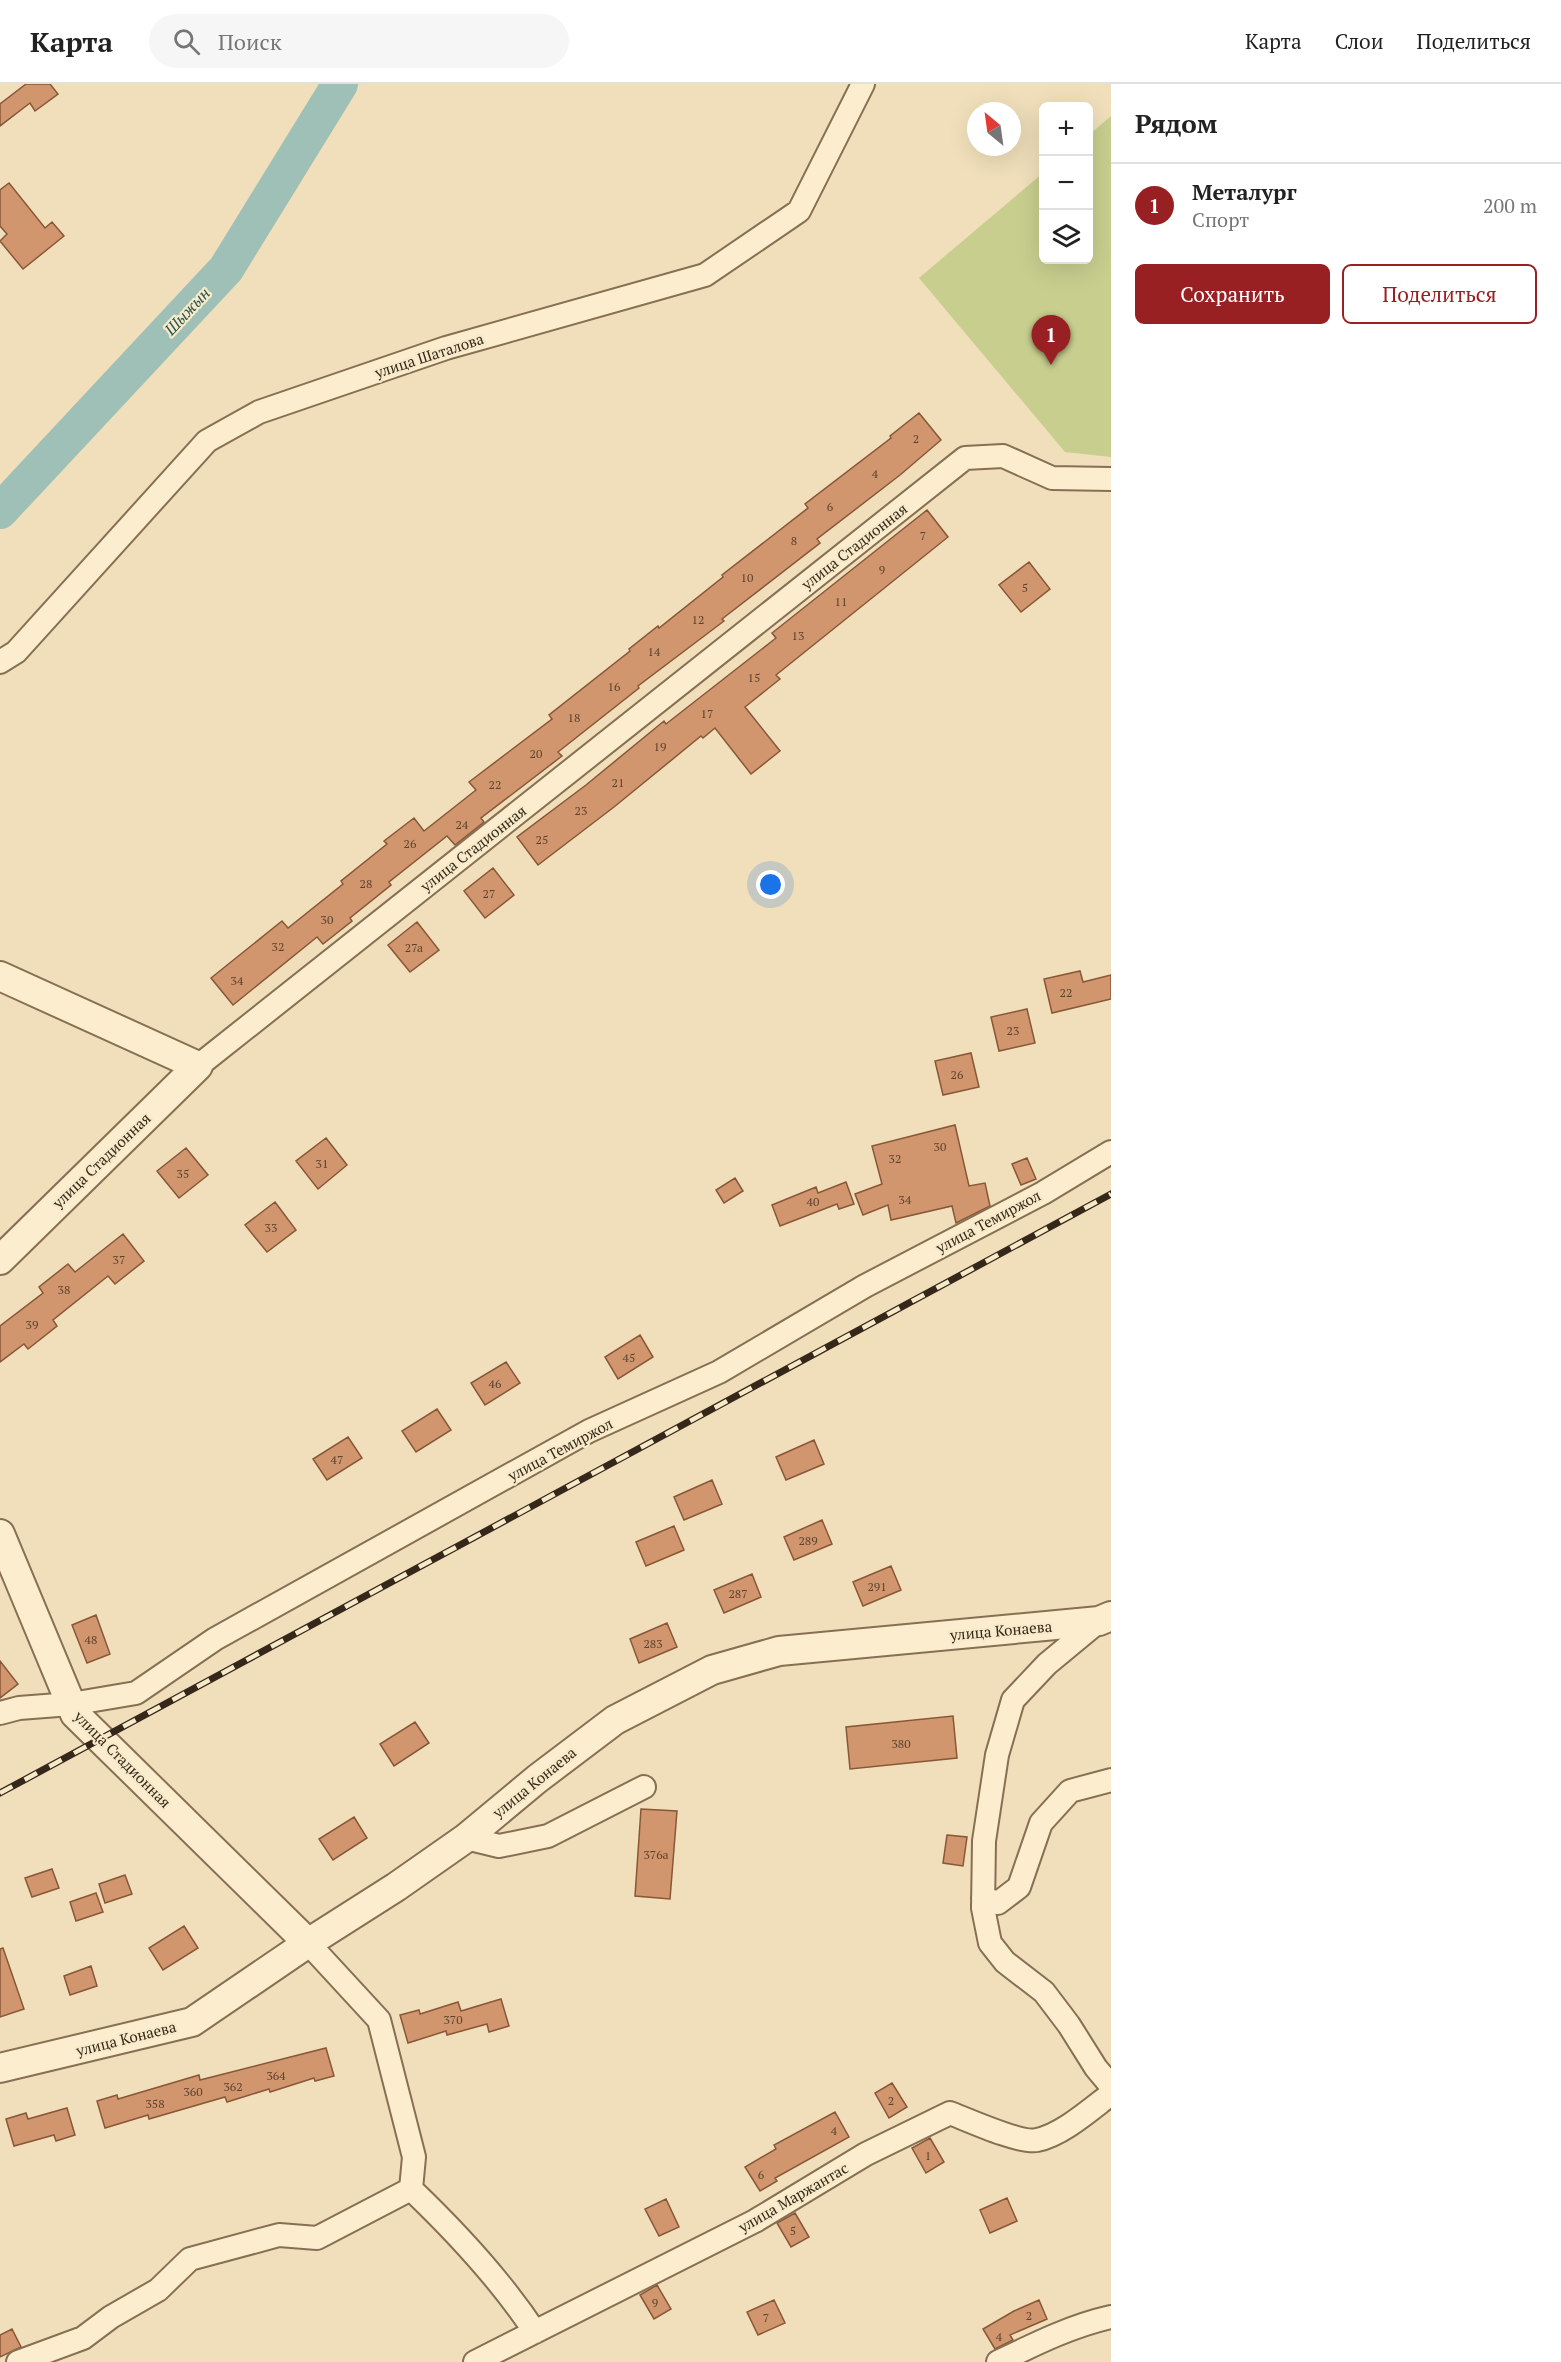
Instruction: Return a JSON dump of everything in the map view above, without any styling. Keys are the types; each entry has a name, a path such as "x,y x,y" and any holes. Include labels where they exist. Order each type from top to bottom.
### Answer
{"street":[{"name":"улица Шаталова","path":"0,662 16,652 207,441 250,417 446,348 705,275 799,211 863,84"},
{"name":"улица Стадионная","path":"0,1260 198,1066 965,458 1004,456 1052,478 1111,479"},
{"path":"0,976 198,1066"},
{"name":"улица Темиржол","path":"0,1713 20,1708 71,1704 136,1693 215,1639 579,1437 719,1372 865,1286 1042,1193 1111,1152"},
{"name":"улица Стадионная","path":"0,1534 75,1714 308,1943"},
{"path":"1105,1618 1047,1664 1013,1700 997,1755 984,1841 983,1898 990,1943 1005,1962 1044,1992 1069,2025 1095,2068 1111,2086"},
{"name":"улица Конаева","path":"0,2068 192,2022 466,1838 537,1779 615,1720 712,1670 779,1651 1105,1618"},
{"path":"983,1898 998,1902 1019,1887 1041,1823 1070,1791 1111,1780"},
{"path":"466,1838 499,1846 548,1836 644,1787"},
{"path":"308,1943 379,2020 414,2157 411,2189"},
{"name":"улица Маржантас","path":"475,2362 755,2221 866,2154 950,2113 1021,2139 1035,2141 1051,2136 1111,2094"},
{"path":"411,2189 438,2215 512,2297 535,2332"},
{"path":"18,2362 83,2338 111,2317 158,2290 190,2259 279,2235 317,2238 411,2189"},
{"path":"998,2362 1089,2322 1111,2317"}],"green space":[{"path":"1111,116 1111,457 1065,452 919,278 1039,176 1039,264 1093,264 1093,132"}],"building":[{"path":"26,84 50,84 58,94 35,111 30,103 0,126 0,104"},
{"path":"9,183 45,228 52,222 64,236 23,269 0,241 7,234 0,226 0,190"},
{"path":"919,413 941,440 817,539 820,543 558,752 562,756 481,818 484,822 455,845 447,836 389,882 391,885 350,918 352,921 323,944 317,937 233,1005 211,978 282,921 288,928 343,884 341,881 387,844 384,841 414,818 424,831 476,790 469,782 552,719 549,715 808,508 805,504 891,438 890,436"},
{"path":"927,510 948,537 776,675 780,679 745,707 780,751 751,774 715,728 703,738 701,736 538,865 517,837 586,785 664,721 666,724 776,638 772,633"},
{"path":"1029,562 1050,589 1021,612 999,585"},
{"path":"493,868 514,895 485,918 464,891"},
{"path":"417,922 439,950 410,972 388,945"},
{"path":"1080,971 1083,982 1111,975 1111,999 1052,1013 1044,979"},
{"path":"1027,1009 1035,1043 999,1051 991,1017"},
{"path":"971,1053 979,1087 943,1095 935,1061"},
{"path":"955,1125 969,1186 985,1183 990,1206 956,1223 952,1206 891,1220 888,1205 863,1215 855,1194 882,1184 872,1146"},
{"path":"326,1138 347,1165 318,1189 296,1161"},
{"path":"186,1148 208,1175 179,1198 157,1171"},
{"path":"1027,1158 1036,1179 1021,1185 1012,1164"},
{"path":"735,1178 743,1191 724,1203 716,1190"},
{"path":"846,1182 854,1204 839,1209 837,1204 780,1226 772,1205 816,1187 818,1193"},
{"path":"275,1202 296,1230 267,1252 245,1225"},
{"path":"123,1234 144,1261 115,1284 108,1276 53,1320 57,1326 28,1349 24,1344 0,1362 0,1326 43,1293 39,1287 68,1264 75,1272"},
{"path":"640,1335 653,1357 618,1379 605,1357"},
{"path":"506,1362 520,1383 485,1405 471,1383"},
{"path":"437,1409 451,1430 416,1452 402,1431"},
{"path":"348,1437 362,1458 327,1480 313,1459"},
{"path":"814,1440 824,1464 786,1480 776,1457"},
{"path":"712,1480 722,1504 684,1520 674,1497"},
{"path":"822,1520 832,1544 794,1560 784,1537"},
{"path":"674,1526 684,1550 646,1566 636,1542"},
{"path":"891,1566 901,1590 863,1606 853,1582"},
{"path":"752,1574 761,1597 724,1613 714,1590"},
{"path":"96,1615 110,1654 87,1663 72,1625"},
{"path":"667,1623 677,1647 639,1663 630,1639"},
{"path":"0,1661 18,1684 0,1698"},
{"path":"953,1716 957,1758 850,1769 846,1727"},
{"path":"415,1722 429,1743 394,1766 380,1744"},
{"path":"641,1809 677,1811 670,1899 635,1896"},
{"path":"354,1817 367,1838 333,1860 319,1839"},
{"path":"947,1835 967,1837 963,1866 943,1863"},
{"path":"52,1869 59,1888 32,1897 25,1878"},
{"path":"125,1875 132,1894 105,1903 99,1884"},
{"path":"96,1893 103,1912 76,1921 70,1902"},
{"path":"184,1926 198,1948 163,1970 149,1948"},
{"path":"3,1948 24,2009 0,2017 0,1949"},
{"path":"91,1966 97,1986 70,1995 64,1976"},
{"path":"501,1999 509,2026 489,2032 487,2024 447,2035 446,2031 408,2043 400,2015 419,2010 420,2014 458,2002 461,2011"},
{"path":"326,2048 334,2076 315,2081 314,2078 227,2102 225,2097 149,2119 148,2115 105,2128 97,2101 117,2095 118,2099 199,2075 200,2080"},
{"path":"892,2083 907,2107 889,2118 875,2093"},
{"path":"67,2108 75,2135 56,2141 54,2135 14,2146 6,2119 26,2113 28,2119"},
{"path":"835,2112 849,2137 775,2178 777,2181 760,2191 745,2167 776,2149 774,2145"},
{"path":"930,2138 944,2162 926,2173 912,2148"},
{"path":"1007,2198 1017,2221 990,2233 980,2210"},
{"path":"666,2199 679,2227 659,2236 645,2209"},
{"path":"795,2213 809,2237 791,2247 777,2223"},
{"path":"657,2285 671,2309 654,2319 640,2295"},
{"path":"774,2300 785,2323 758,2335 747,2312"},
{"path":"1039,2300 1047,2319 1010,2335 1013,2340 995,2349 983,2329"},
{"path":"12,2329 21,2347 0,2357 0,2335"}],"waterway":[{"name":"Шыжын","path":"0,511 226,269 340,84"}],"railway":[{"path":"0,1793 1111,1194"}],"place":[{"name":"Металург","path":"1051,365"}]}
